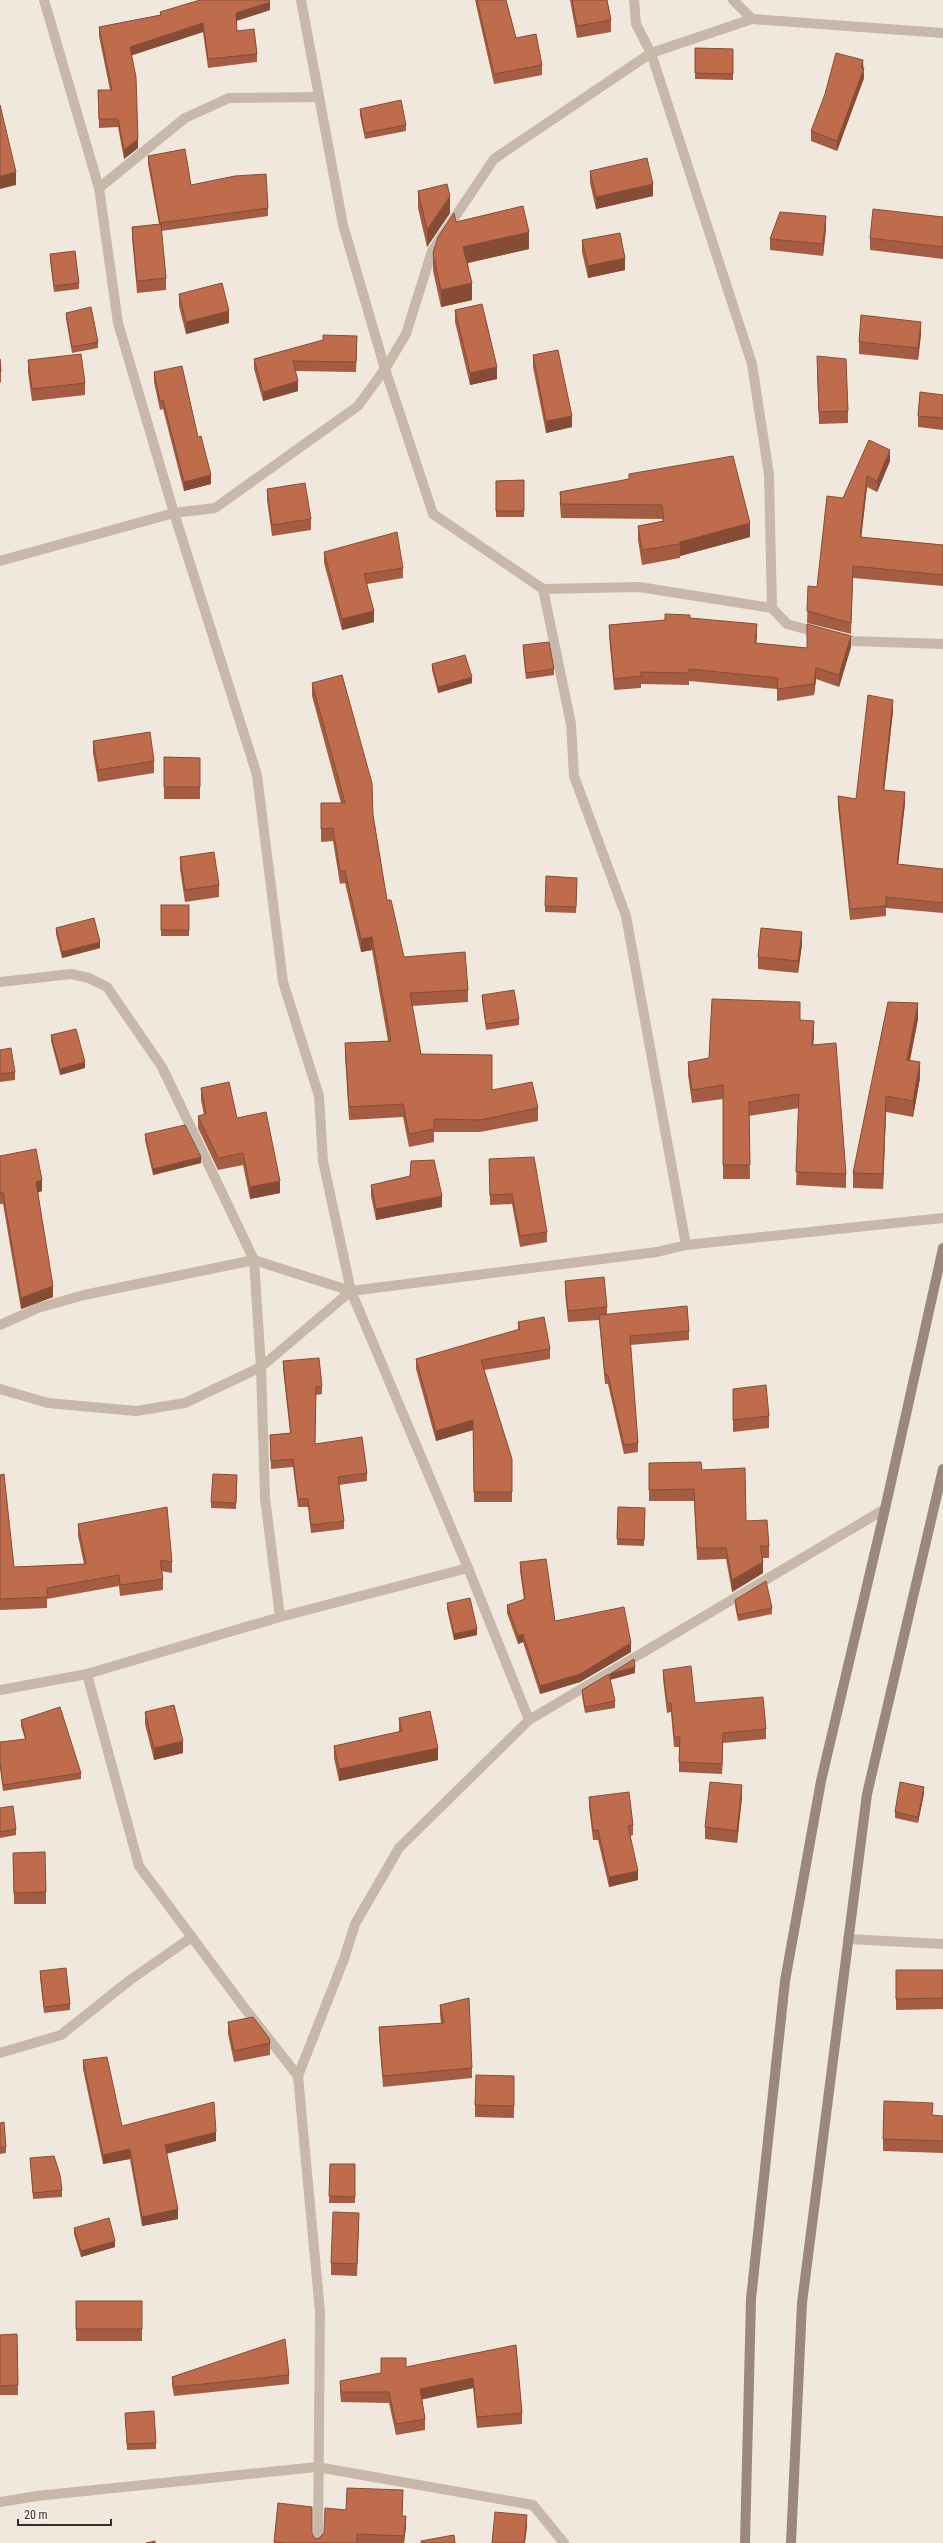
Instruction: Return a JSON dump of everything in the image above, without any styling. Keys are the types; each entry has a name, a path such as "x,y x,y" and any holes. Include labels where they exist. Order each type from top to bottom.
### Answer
{"main road":[{"path":"745,2543 751,2299 785,1981 821,1781 885,1509 943,1248"},
{"path":"791,2543 802,2303 866,1794 943,1469"}],"street":[{"path":"44,0 99,188 118,323 174,513 257,775 283,982 319,1096 323,1161 351,1290 468,1568 529,1720"},
{"path":"301,0 343,225 385,369 433,514 543,589 639,587 772,608 787,624 853,641 943,644"},
{"path":"634,0 636,24 651,53 752,364 769,475 772,608"},
{"path":"733,0 752,19"},
{"path":"0,561 174,513 215,508 358,406 385,369 406,334 432,251 494,159 651,53 752,19 943,33"},
{"path":"99,188 185,118 229,98 319,97"},
{"path":"543,589 571,724 574,776 626,916 686,1245"},
{"path":"0,982 71,974 89,978 107,987 162,1067 254,1260 261,1367 265,1498 280,1617"},
{"path":"0,1326 38,1308 84,1295 254,1260 351,1290 657,1252 686,1245 943,1218"},
{"path":"0,1389 48,1403 136,1411 185,1403 261,1367 351,1290"},
{"path":"318,2543 317,2467 320,2312 298,2076 344,1959 355,1924 399,1848 529,1720 885,1509"},
{"path":"0,1690 87,1674 280,1617 468,1568"},
{"path":"87,1674 139,1866 298,2076"},
{"path":"0,2053 61,2035 130,1980 192,1937"},
{"path":"848,1939 943,1944"},
{"path":"0,2502 37,2496 317,2467 533,2505 564,2543"}],"building":[{"path":"200,0 269,0 270,2 236,13 237,31 254,29 257,54 208,59 203,23 130,47 136,77 138,139 124,150 118,119 99,119 98,90 112,90 99,27 161,15 160,12"},
{"path":"477,0 506,0 516,38 536,34 542,65 494,74"},
{"path":"572,0 607,0 611,20 577,26"},
{"path":"695,48 733,49 733,74 695,73"},
{"path":"836,53 863,60 861,68 864,68 837,141 811,131 825,94"},
{"path":"401,100 406,125 365,133 360,109"},
{"path":"0,105 16,172 0,176"},
{"path":"185,149 191,185 235,176 266,174 268,208 160,223 148,156"},
{"path":"647,158 653,184 596,197 590,171"},
{"path":"447,184 450,196 427,230 418,191"},
{"path":"523,206 529,232 463,247 472,283 441,290 433,253 438,237 454,213 456,222"},
{"path":"873,209 943,217 943,247 870,238"},
{"path":"780,212 826,216 823,244 770,239"},
{"path":"161,224 166,278 137,281 132,227"},
{"path":"620,233 625,258 588,266 582,240"},
{"path":"75,251 79,283 54,286 50,254"},
{"path":"222,283 229,311 186,322 179,294"},
{"path":"482,304 497,367 470,373 455,310"},
{"path":"91,307 98,342 72,347 66,313"},
{"path":"861,315 921,322 918,348 859,342"},
{"path":"323,335 357,336 356,362 293,361 298,381 263,392 254,359 323,340"},
{"path":"558,350 572,416 546,421 533,355"},
{"path":"81,354 85,383 32,389 28,360"},
{"path":"817,356 846,359 848,411 819,412"},
{"path":"182,366 198,437 201,436 211,475 184,482 163,400 160,401 154,372"},
{"path":"920,392 943,395 943,418 918,416"},
{"path":"869,440 890,450 877,481 867,476 860,537 943,545 943,575 853,566 851,623 807,611 808,586 817,587 827,496 843,498"},
{"path":"733,456 750,523 680,542 680,544 642,550 638,526 664,521 662,505 561,504 560,492 629,479 629,474"},
{"path":"524,480 524,511 496,511 496,481"},
{"path":"305,483 311,519 272,525 267,489"},
{"path":"397,532 403,568 364,574 374,611 342,619 324,552"},
{"path":"665,614 690,615 690,618 757,624 755,643 807,648 807,624 851,636 839,675 816,668 814,684 777,689 778,678 689,669 689,673 641,672 641,676 614,679 609,625 665,620"},
{"path":"549,642 554,669 526,673 523,645"},
{"path":"465,655 472,677 438,687 432,664"},
{"path":"342,675 372,783 373,815 387,900 391,900 404,957 465,952 468,990 410,993 421,1054 492,1055 492,1090 532,1082 538,1108 480,1120 434,1119 434,1129 409,1134 403,1104 349,1107 345,1043 391,1041 372,937 361,939 345,871 340,871 333,828 321,829 321,803 345,803 312,683"},
{"path":"868,695 893,700 883,790 905,792 897,864 943,869 943,903 886,897 886,906 850,909 838,796 856,799"},
{"path":"150,732 154,761 98,770 93,741"},
{"path":"164,757 200,758 200,787 164,787"},
{"path":"214,852 219,885 185,890 180,857"},
{"path":"546,876 577,878 576,907 545,906"},
{"path":"161,905 189,905 189,930 161,930"},
{"path":"94,918 100,942 62,952 56,928"},
{"path":"761,928 802,932 798,961 758,957"},
{"path":"514,990 519,1019 486,1024 482,995"},
{"path":"712,999 800,1002 800,1020 814,1021 812,1045 836,1043 846,1174 796,1172 799,1094 749,1102 750,1165 723,1165 723,1085 692,1090 688,1062 709,1058"},
{"path":"888,1002 918,1003 907,1060 920,1062 913,1101 886,1096 883,1174 853,1173"},
{"path":"76,1029 85,1062 60,1069 51,1035"},
{"path":"11,1048 15,1072 0,1074 0,1050"},
{"path":"229,1082 237,1118 266,1112 280,1181 250,1187 243,1153 218,1158 198,1116 206,1114 201,1088"},
{"path":"185,1125 201,1157 153,1169 145,1134"},
{"path":"36,1149 42,1180 36,1182 53,1286 21,1298 3,1193 0,1193 0,1156"},
{"path":"534,1157 547,1232 520,1236 512,1194 490,1195 489,1159"},
{"path":"434,1160 442,1196 376,1209 371,1185 410,1176 411,1161"},
{"path":"604,1277 607,1307 568,1311 565,1281"},
{"path":"687,1306 689,1331 630,1336 638,1443 624,1445 608,1375 605,1375 599,1315"},
{"path":"544,1317 550,1349 481,1360 512,1459 512,1492 474,1492 473,1420 436,1431 416,1359 520,1329 518,1322"},
{"path":"319,1358 322,1386 316,1387 315,1444 362,1437 367,1473 338,1477 344,1521 311,1525 308,1499 298,1499 293,1459 271,1461 270,1435 291,1433 283,1361"},
{"path":"766,1385 769,1416 733,1420 733,1389"},
{"path":"701,1462 702,1470 745,1468 746,1521 767,1520 769,1546 760,1546 763,1562 732,1580 726,1548 697,1548 694,1489 649,1490 649,1463"},
{"path":"4,1474 14,1567 86,1564 78,1524 167,1507 172,1562 160,1560 163,1579 120,1585 119,1575 47,1588 47,1597 0,1599 0,1475"},
{"path":"213,1474 237,1475 236,1503 211,1502"},
{"path":"618,1507 645,1508 644,1540 617,1539"},
{"path":"546,1559 555,1621 624,1607 631,1643 580,1674 540,1686 523,1634 518,1636 507,1605 525,1599 520,1562"},
{"path":"766,1581 772,1608 738,1615 735,1600"},
{"path":"470,1598 477,1629 454,1634 447,1603"},
{"path":"634,1659 635,1667 610,1674"},
{"path":"691,1666 695,1703 763,1697 766,1729 723,1733 722,1764 679,1762 680,1737 674,1737 671,1703 667,1703 663,1670"},
{"path":"609,1674 615,1701 585,1707 582,1690"},
{"path":"174,1705 183,1741 154,1748 145,1712"},
{"path":"60,1707 81,1773 3,1785 0,1762 0,1742 26,1739 21,1720"},
{"path":"430,1711 438,1748 339,1769 334,1746 402,1731 399,1718"},
{"path":"710,1782 742,1785 737,1831 705,1827"},
{"path":"900,1782 924,1787 918,1817 895,1812"},
{"path":"629,1792 633,1825 628,1826 638,1871 609,1877 598,1830 593,1831 589,1797"},
{"path":"13,1806 16,1829 0,1832 0,1808"},
{"path":"45,1852 46,1892 14,1893 13,1853"},
{"path":"66,1968 70,2004 44,2007 40,1971"},
{"path":"896,1970 943,1970 943,1998 896,1999"},
{"path":"469,1998 472,2068 383,2076 379,2027 444,2023 440,2005"},
{"path":"253,2017 269,2038 270,2043 234,2051 228,2022"},
{"path":"107,2057 122,2126 214,2102 216,2132 165,2145 178,2209 142,2217 130,2149 103,2155 83,2060"},
{"path":"476,2075 514,2076 514,2106 475,2105"},
{"path":"884,2101 933,2103 932,2115 943,2116 943,2141 883,2139"},
{"path":"4,2122 6,2147 0,2148 0,2123"},
{"path":"54,2156 60,2175 62,2190 33,2193 30,2158"},
{"path":"330,2164 355,2164 355,2197 329,2196"},
{"path":"333,2212 359,2213 357,2264 331,2263"},
{"path":"109,2218 115,2241 81,2251 74,2228"},
{"path":"76,2301 142,2301 142,2329 76,2329"},
{"path":"17,2334 18,2385 0,2386 0,2335"},
{"path":"285,2339 289,2375 174,2387 172,2377"},
{"path":"516,2345 522,2413 477,2417 473,2378 420,2389 425,2419 396,2424 389,2392 341,2392 340,2381 381,2373 381,2358 406,2358 406,2367"},
{"path":"154,2411 156,2443 127,2444 125,2413"},
{"path":"347,2488 403,2490 402,2516 406,2516 404,2536 357,2534 357,2543 274,2542 278,2503 312,2507 312,2533 314,2538 318,2539 324,2533 325,2508 346,2510"},
{"path":"495,2512 527,2515 524,2543 492,2543"},
{"path":"454,2535 455,2543 421,2543 421,2541"}]}
